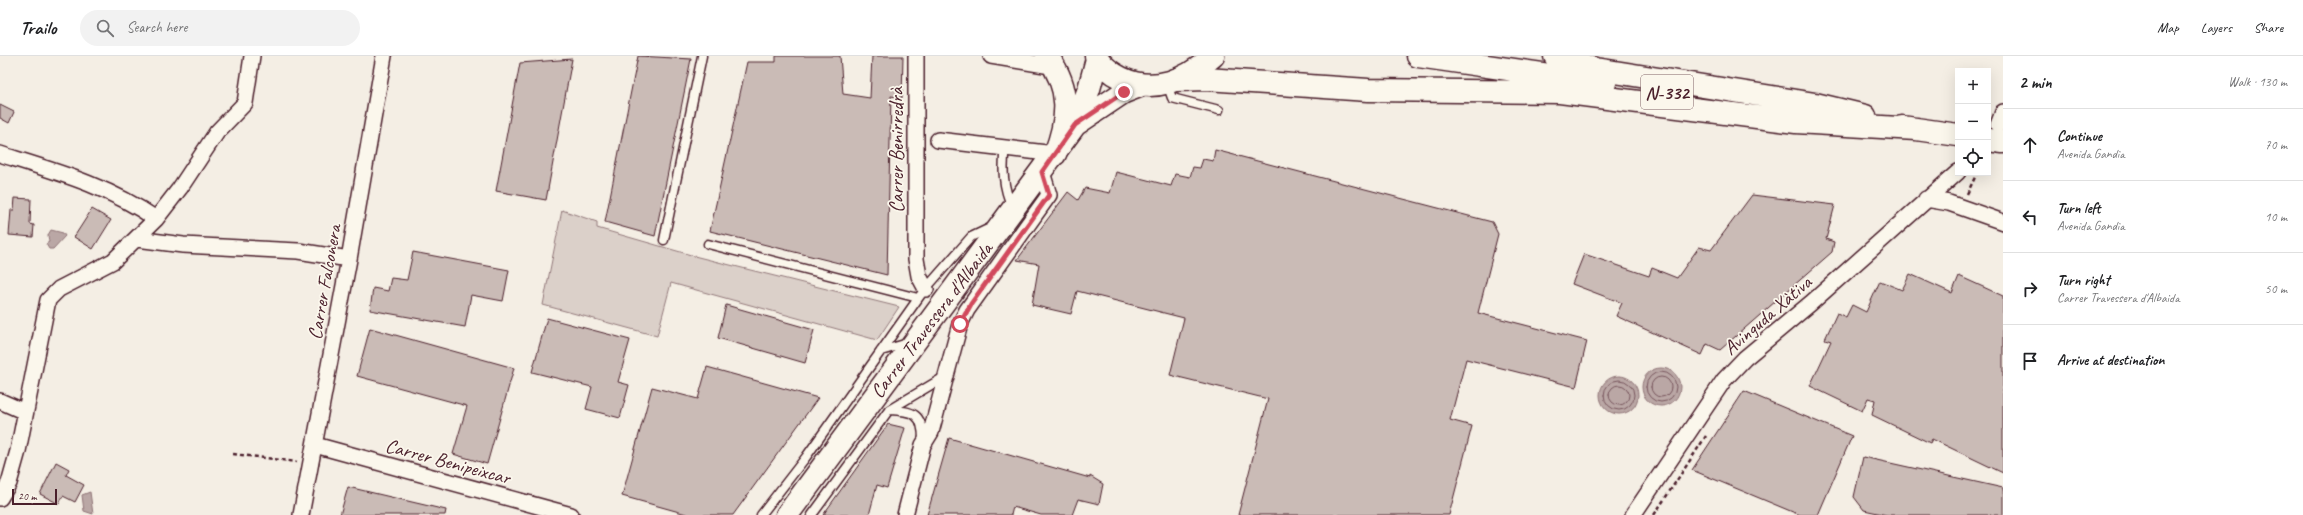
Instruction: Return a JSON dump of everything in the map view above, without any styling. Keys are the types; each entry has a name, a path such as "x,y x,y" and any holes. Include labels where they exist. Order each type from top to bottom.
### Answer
{"main road":[{"path":"1171,82 1195,70 1213,56"},
{"name":"N-332","path":"1418,56 1955,135"},
{"path":"1555,56 1596,69 1815,104 1916,129"},
{"path":"1096,57 1116,75 1133,83 1142,85 1206,79 1368,90 1560,92 1796,122 1916,129"},
{"name":"Carrer Travessera d'Albaida","path":"787,515 1042,172 1075,125 1089,89 1096,57"},
{"path":"1046,61 1056,69 1062,83 1066,108 1063,133 1055,154"},
{"name":"Carrer Travessera d'Albaida","path":"1075,125 1124,92 1142,85"}],"street":[{"path":"0,498 14,468 48,300 59,289 113,261 156,219 180,188 217,132 245,102 252,56"},
{"name":"Carrer Falconera","path":"301,515 349,259 384,56"},
{"name":"Carrer Benirredrà","path":"916,56 916,244 922,293"},
{"path":"991,56 1046,61"},
{"path":"938,140 1055,154"},
{"path":"0,154 110,191 136,205 156,219"},
{"path":"905,515 923,444 931,432 960,324 967,310 1049,195 1042,172"},
{"name":"Avinguda Xàtiva","path":"1633,515 1724,380 1745,358 1811,302 1955,175"},
{"path":"1926,199 1949,203 2003,222"},
{"path":"137,239 177,244 298,251 349,259"},
{"path":"0,401 25,412"},
{"name":"Carrer Benipeixcar","path":"315,445 571,515"}],"lane":[{"path":"664,240 702,56"},
{"path":"1171,82 1172,98 1220,110"},
{"path":"761,515 806,457 922,293 971,237 1009,215 1002,167 1005,147"},
{"path":"708,244 922,293"},
{"path":"881,350 916,341"},
{"path":"812,515 889,410 947,376"},
{"path":"889,410 911,412 918,417 922,425 923,444"}],"path":[{"path":"1949,203 1967,195 1976,176"},
{"path":"1654,515 1711,429"},
{"path":"233,454 311,464"}],"shaded area":[{"path":"562,210 597,222 597,228 698,257 899,307 877,340 671,283 657,336 543,305"}],"water":[{"path":"51,230 63,233 65,236 53,249 49,249 46,244 49,242 48,235"},
{"path":"1661,368 1671,371 1677,377 1680,387 1677,397 1671,403 1661,406 1651,403 1645,397 1642,387 1645,377 1651,371"},
{"path":"1619,376 1629,379 1635,385 1638,395 1635,405 1629,411 1619,414 1609,411 1603,405 1600,395 1603,385 1609,379"},
{"path":"90,492 93,514 84,511 82,495"}],"building":[{"path":"638,56 691,59 655,236 605,222"},
{"path":"776,56 840,56 843,94 870,98 872,56 903,56 902,98 891,96 887,275 710,231 747,62 776,62"},
{"path":"572,59 546,200 496,191 520,63"},
{"path":"0,105 14,112 9,123 0,118"},
{"path":"1215,150 1492,222 1498,234 1478,313 1587,341 1576,387 1466,359 1450,420 1472,426 1449,515 1238,515 1268,399 1170,375 1184,318 1077,291 1071,314 1032,305 1039,264 1017,260 1068,192 1078,200 1085,188 1110,193 1116,172 1171,186 1175,174 1190,177 1193,167 1200,168 1203,159 1213,161"},
{"path":"1752,195 1835,205 1826,239 1834,242 1832,252 1720,350 1707,344 1702,355 1616,316 1622,303 1572,284 1584,254 1649,276 1652,268 1677,278 1699,247 1711,250"},
{"path":"15,198 31,199 30,224 34,225 33,237 9,235 11,210 14,210"},
{"path":"92,209 111,220 93,249 74,237"},
{"path":"413,252 509,270 503,301 471,295 465,327 370,310 373,288 388,291 391,278 407,280"},
{"path":"1910,274 1952,293 1959,276 2003,296 2003,473 1932,439 1930,443 1872,415 1875,400 1868,398 1862,411 1810,386 1831,341 1825,339 1837,313 1846,317 1852,305 1866,312 1880,281 1902,290"},
{"path":"726,305 814,330 805,363 718,338"},
{"path":"547,318 630,340 618,382 629,385 620,418 586,409 592,387 532,372"},
{"path":"370,328 514,368 487,464 453,454 467,406 357,376"},
{"path":"707,367 818,398 733,515 690,515 622,496 652,387 698,399"},
{"path":"1744,391 1852,436 1818,515 1800,515 1692,470"},
{"path":"888,424 905,428 887,488 877,485 869,515 823,515"},
{"path":"949,438 1090,478 1090,476 1103,484 1099,504 1078,499 1072,515 1041,515 1013,507 1011,515 927,515"},
{"path":"1863,457 2003,488 2003,515 1887,515 1864,510 1854,497"},
{"path":"56,462 69,469 66,475 84,485 75,502 63,496 59,504 40,494"},
{"path":"348,487 446,510 445,515 340,515"}],"route":[{"path":"960,324 971,304 1049,195 1042,172 1075,125 1124,92"}]}
